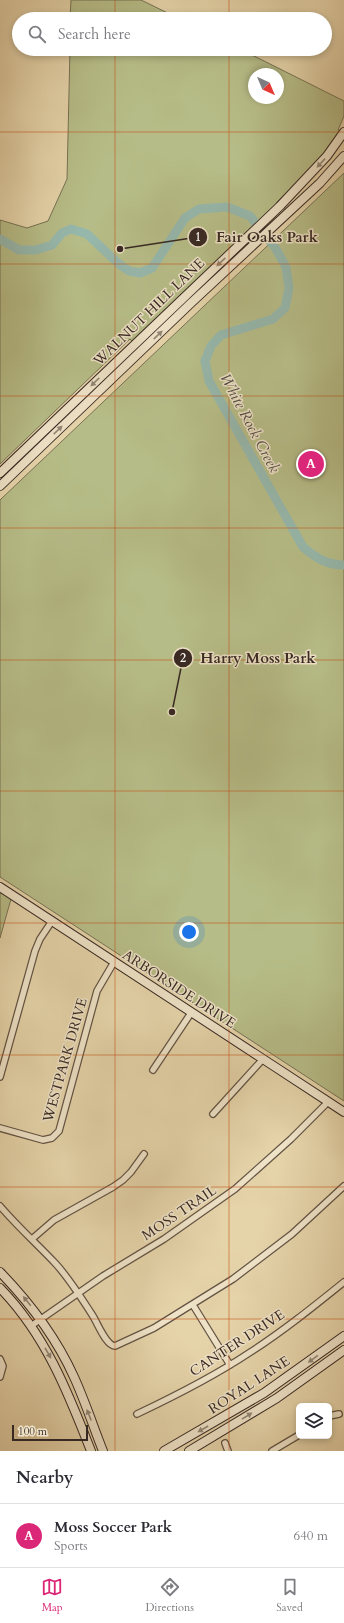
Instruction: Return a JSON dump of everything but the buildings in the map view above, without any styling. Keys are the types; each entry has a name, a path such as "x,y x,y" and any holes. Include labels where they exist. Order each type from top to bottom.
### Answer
{"main road":[{"name":"WALNUT HILL LANE","path":"0,473 123,354 280,206 327,156 344,132"},
{"name":"WALNUT HILL LANE","path":"0,486 324,179 344,156"},
{"name":"ARBORSIDE DRIVE","path":"0,887 344,1112"},
{"path":"0,1272 41,1319 57,1345 72,1373 103,1451"},
{"path":"0,1288 31,1326 45,1347 60,1375 91,1451"},
{"name":"ROYAL LANE","path":"164,1451 264,1393 344,1336"},
{"name":"ROYAL LANE","path":"190,1451 277,1398 344,1350"}],"street":[{"path":"0,1077 35,951 40,939 52,921"},
{"name":"WESTPARK DRIVE","path":"0,1128 43,1140 52,1138 59,1131 97,991 114,962"},
{"path":"154,1070 192,1013"},
{"path":"213,1114 263,1059"},
{"name":"MOSS TRAIL","path":"31,1326 103,1276 164,1239 235,1189 291,1139 328,1102"},
{"path":"32,1239 54,1220 113,1188 131,1172 144,1154"},
{"path":"0,1206 56,1264 96,1320 107,1342 112,1346 115,1346 154,1328 233,1279 262,1258 313,1216 344,1186"},
{"name":"CANTER DRIVE","path":"136,1414 170,1399 230,1365 281,1332 344,1282"},
{"path":"193,1305 230,1365"},
{"path":"0,1359 3,1366 0,1377"},
{"path":"332,1415 339,1414"},
{"path":"272,1451 296,1437"},
{"path":"225,1443 228,1451"}],"green space":[{"path":"71,0 141,0 166,12 70,12"},
{"path":"70,56 254,56 278,68 248,68 248,104 284,104 284,71 344,101 344,116 338,130 340,131 329,150 276,203 281,210 138,348 130,339 0,464 0,220 27,228 48,221 67,179"},
{"path":"344,173 344,1101 0,877 0,500"},
{"path":"0,892 11,899 0,938"}],"waterway":[{"name":"White Rock Creek","path":"0,239 19,250 36,250 52,245 62,233 71,229 87,234 119,264 129,271 140,273 152,268 185,218 199,209 227,207 250,216 276,249 286,267 289,288 285,308 273,319 221,335 211,346 205,361 209,381 303,547 322,560 332,564 344,565"}],"place":[{"name":"Fair Oaks Park","path":"120,249"},
{"name":"Moss Soccer Park","path":"311,464"},
{"name":"Harry Moss Park","path":"172,712"}]}
